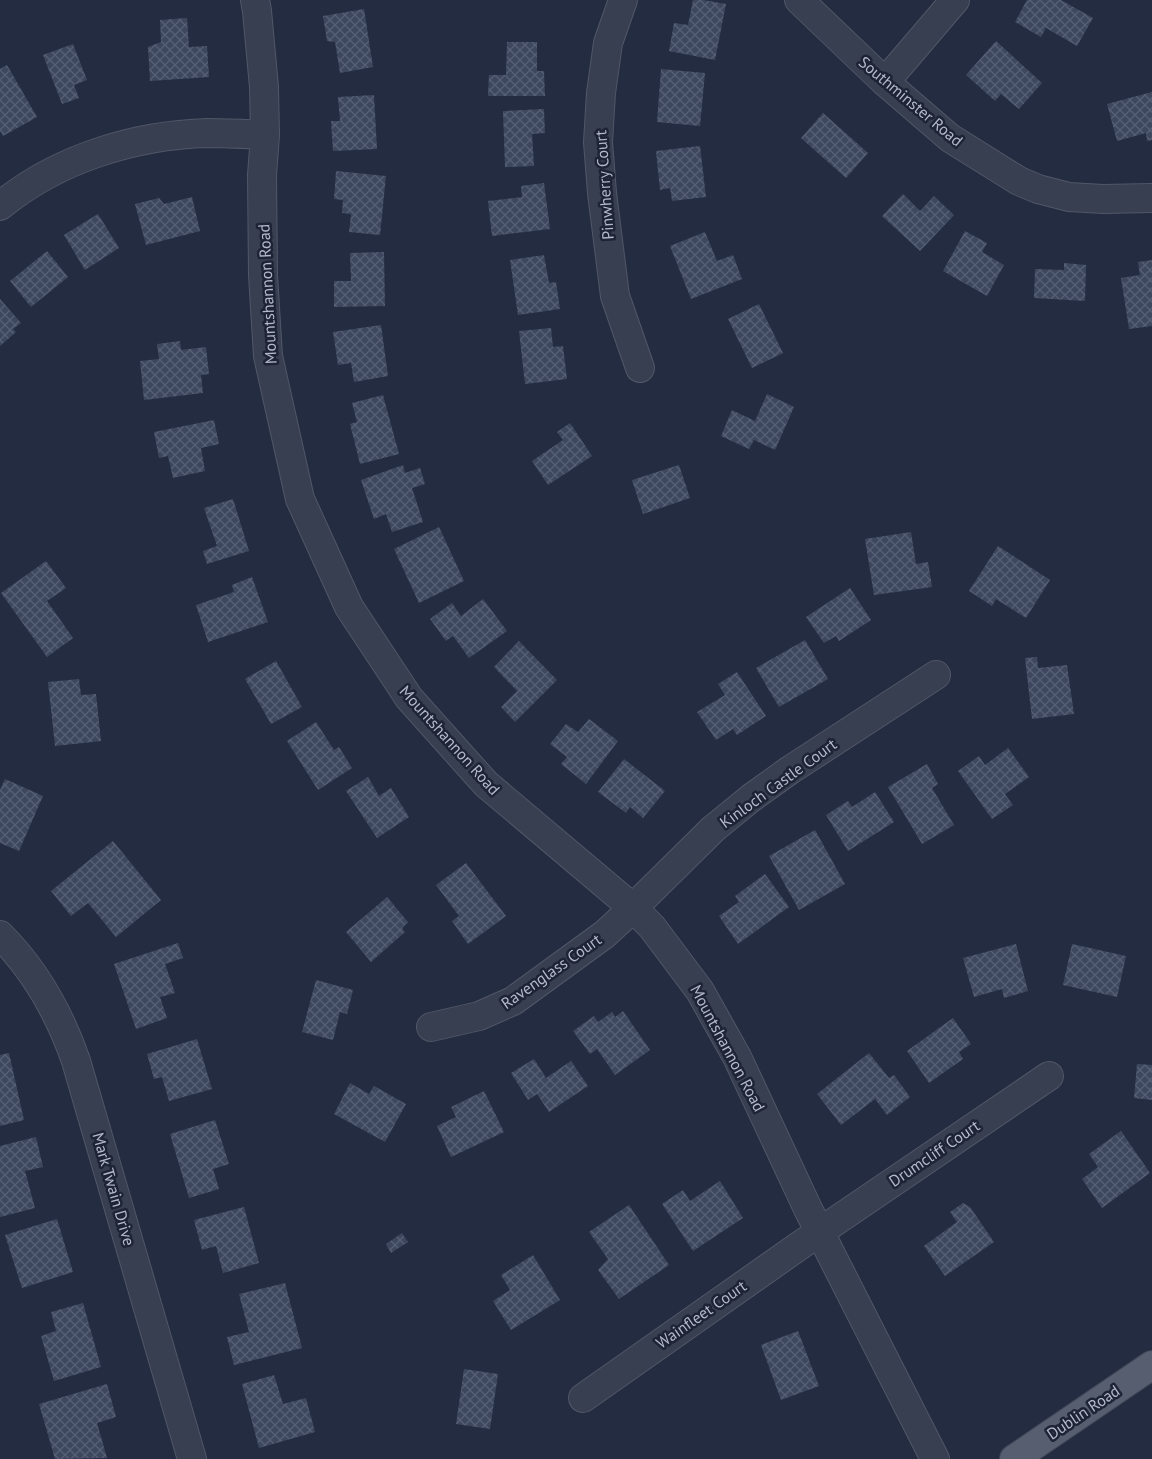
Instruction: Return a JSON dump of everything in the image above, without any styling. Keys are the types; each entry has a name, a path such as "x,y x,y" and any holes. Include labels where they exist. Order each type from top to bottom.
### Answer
{"main road":[{"name":"Dublin Road","path":"1014,1459 1152,1365"}],"street":[{"name":"Mountshannon Road","path":"254,0 257,11 264,88 265,134 262,175 263,275 268,356 300,499 349,607 409,698 486,784 633,908 652,928 700,991 737,1057 820,1231 935,1459"},
{"name":"Pinwherry Court","path":"623,0 608,44 601,93 598,142 602,192 615,296 640,368"},
{"name":"Southminster Road","path":"799,0 885,82 950,138 1019,181 1069,198 1103,200 1152,198"},
{"path":"885,82 955,0"},
{"path":"0,206 47,175 86,157 125,144 208,133 265,134"},
{"name":"Kinloch Castle Court","path":"633,908 713,829 751,798 790,770 936,675"},
{"name":"Ravenglass Court","path":"430,1026 479,1016 514,1001 605,934 633,908"},
{"name":"Mark Twain Drive","path":"0,935 30,971 50,1003 70,1042 192,1459"},
{"name":"Drumcliff Court","path":"820,1231 1049,1076"},
{"name":"Wainfleet Court","path":"583,1398 820,1231"}],"building":[{"path":"693,0 726,4 715,60 669,51 674,23 688,25"},
{"path":"1027,0 1061,0 1093,18 1077,46 1046,28 1041,37 1015,22"},
{"path":"364,9 373,67 340,73 335,42 327,41 323,16"},
{"path":"187,18 189,47 207,46 209,77 150,81 148,47 161,42 160,20"},
{"path":"996,41 1042,83 1019,109 1001,94 995,101 966,75"},
{"path":"507,42 537,42 537,71 544,71 545,96 488,96 489,75 506,75"},
{"path":"73,44 87,80 74,85 79,98 62,104 43,55"},
{"path":"7,65 37,117 3,136 0,131 0,69"},
{"path":"661,69 705,73 700,126 657,122"},
{"path":"1152,92 1152,140 1147,141 1146,133 1117,141 1107,104"},
{"path":"374,95 377,149 333,151 331,121 340,121 338,97"},
{"path":"544,109 545,133 532,134 534,166 505,167 503,111"},
{"path":"823,113 868,153 846,178 801,138"},
{"path":"700,146 706,197 672,201 670,188 660,190 656,151"},
{"path":"336,171 386,176 380,235 349,232 351,214 342,213 343,200 334,199"},
{"path":"544,183 550,229 492,236 488,201 522,197 521,186"},
{"path":"903,194 920,211 934,196 954,215 920,251 882,216"},
{"path":"192,197 200,231 146,245 135,204 159,198 164,204"},
{"path":"98,214 119,248 85,270 64,235"},
{"path":"965,231 987,243 982,252 1004,265 987,296 943,271"},
{"path":"705,232 717,261 733,255 742,279 691,299 670,246"},
{"path":"47,251 68,277 31,307 10,281"},
{"path":"384,252 385,306 334,307 334,281 351,281 350,253"},
{"path":"544,255 549,283 556,282 560,309 518,315 510,260"},
{"path":"1152,260 1152,326 1129,329 1121,278 1140,275 1138,262"},
{"path":"1064,263 1086,265 1085,301 1034,298 1035,269 1064,270"},
{"path":"0,299 21,323 13,329 16,332 0,346"},
{"path":"759,304 783,353 752,368 728,319"},
{"path":"381,325 388,376 354,382 351,363 338,365 333,332"},
{"path":"551,328 553,347 563,346 567,379 525,384 519,331"},
{"path":"180,341 181,350 206,347 209,374 201,375 203,393 144,400 140,361 159,359 157,344"},
{"path":"767,394 794,407 775,450 754,440 749,449 721,436 732,410 755,421"},
{"path":"383,395 399,454 360,464 350,424 357,422 352,403"},
{"path":"214,420 219,444 201,448 205,471 173,478 168,456 159,458 154,432"},
{"path":"570,423 592,456 548,485 532,461 563,440 557,432"},
{"path":"403,465 405,473 420,468 425,484 412,488 423,522 392,532 386,514 374,519 361,480"},
{"path":"679,465 690,498 643,514 632,480"},
{"path":"233,499 249,551 207,564 203,551 217,546 204,508"},
{"path":"439,527 464,581 419,603 394,549"},
{"path":"911,532 916,564 928,562 932,587 874,595 865,539"},
{"path":"998,546 1050,580 1026,618 996,599 992,606 969,591"},
{"path":"46,561 66,588 47,601 73,638 47,657 1,593"},
{"path":"252,577 268,622 208,642 196,605 234,592 232,585"},
{"path":"850,588 871,620 839,641 836,636 824,643 806,617"},
{"path":"483,599 507,631 469,658 453,636 446,641 430,619 452,603 461,616"},
{"path":"805,640 828,679 779,707 756,668"},
{"path":"519,641 557,680 515,722 501,707 517,691 494,667"},
{"path":"1037,657 1038,668 1067,665 1074,714 1032,719 1025,658"},
{"path":"276,661 302,707 271,724 245,679"},
{"path":"737,672 766,716 737,735 733,729 716,740 697,712 725,695 718,684"},
{"path":"79,679 81,695 96,694 101,741 55,746 48,682"},
{"path":"589,719 618,741 586,784 561,764 567,757 550,744 566,724 578,732"},
{"path":"316,722 334,750 339,747 352,768 318,790 287,741"},
{"path":"1008,748 1029,777 1005,794 1013,805 992,819 958,771 979,756 985,765"},
{"path":"624,759 665,791 643,818 630,807 626,813 598,792"},
{"path":"927,764 938,784 932,788 954,825 922,844 888,787"},
{"path":"368,777 379,796 391,788 409,817 377,838 346,791"},
{"path":"5,779 43,796 19,851 0,843 0,790"},
{"path":"875,792 894,822 848,851 826,815 848,801 852,807"},
{"path":"815,830 845,884 799,910 769,856"},
{"path":"113,841 161,900 116,937 88,903 71,916 51,891"},
{"path":"466,863 506,916 468,944 452,921 459,916 436,885"},
{"path":"765,874 789,907 738,944 719,916 739,902 735,896"},
{"path":"387,897 408,922 402,928 405,932 371,962 346,932"},
{"path":"178,943 183,958 165,964 175,993 160,997 167,1018 136,1029 114,964"},
{"path":"1016,944 1028,991 1004,998 1002,989 974,997 963,958"},
{"path":"1072,944 1126,956 1117,997 1063,985"},
{"path":"316,980 353,990 347,1014 340,1012 333,1040 302,1032"},
{"path":"623,1011 650,1050 615,1075 597,1049 590,1054 573,1031 594,1016 598,1022 612,1012 615,1017"},
{"path":"953,1018 971,1044 959,1052 963,1059 929,1083 907,1051"},
{"path":"197,1039 212,1089 169,1101 162,1077 154,1079 147,1054"},
{"path":"9,1053 24,1120 0,1126 0,1055"},
{"path":"869,1053 889,1078 894,1075 910,1097 887,1115 875,1099 841,1125 817,1094"},
{"path":"534,1059 546,1078 571,1061 588,1086 549,1112 537,1094 528,1100 511,1073"},
{"path":"1137,1064 1152,1065 1152,1100 1134,1098"},
{"path":"350,1083 369,1094 374,1086 406,1104 385,1142 334,1114"},
{"path":"484,1091 504,1132 451,1157 437,1126 456,1117 451,1107"},
{"path":"215,1120 229,1164 213,1169 219,1189 189,1198 170,1134"},
{"path":"1121,1131 1150,1173 1102,1208 1082,1179 1098,1167 1089,1154"},
{"path":"36,1137 43,1167 25,1171 35,1208 0,1217 0,1146"},
{"path":"720,1181 743,1218 693,1251 662,1204 683,1190 690,1201"},
{"path":"963,1203 970,1207 994,1242 945,1276 924,1246 957,1222 950,1212"},
{"path":"629,1205 669,1265 619,1299 598,1270 608,1259 589,1232"},
{"path":"244,1207 259,1263 223,1273 216,1246 202,1250 194,1220"},
{"path":"57,1219 73,1272 22,1288 5,1235"},
{"path":"402,1233 408,1242 391,1253 386,1244"},
{"path":"533,1255 560,1300 511,1330 493,1301 510,1290 501,1275"},
{"path":"285,1283 302,1348 234,1365 227,1337 249,1332 239,1294"},
{"path":"83,1303 101,1367 54,1381 41,1336 56,1331 51,1312"},
{"path":"798,1331 819,1386 781,1400 761,1345"},
{"path":"464,1369 498,1374 490,1429 456,1424"},
{"path":"274,1375 283,1404 306,1398 315,1432 259,1448 242,1384"},
{"path":"107,1384 116,1417 97,1423 107,1458 55,1459 39,1404"}]}
